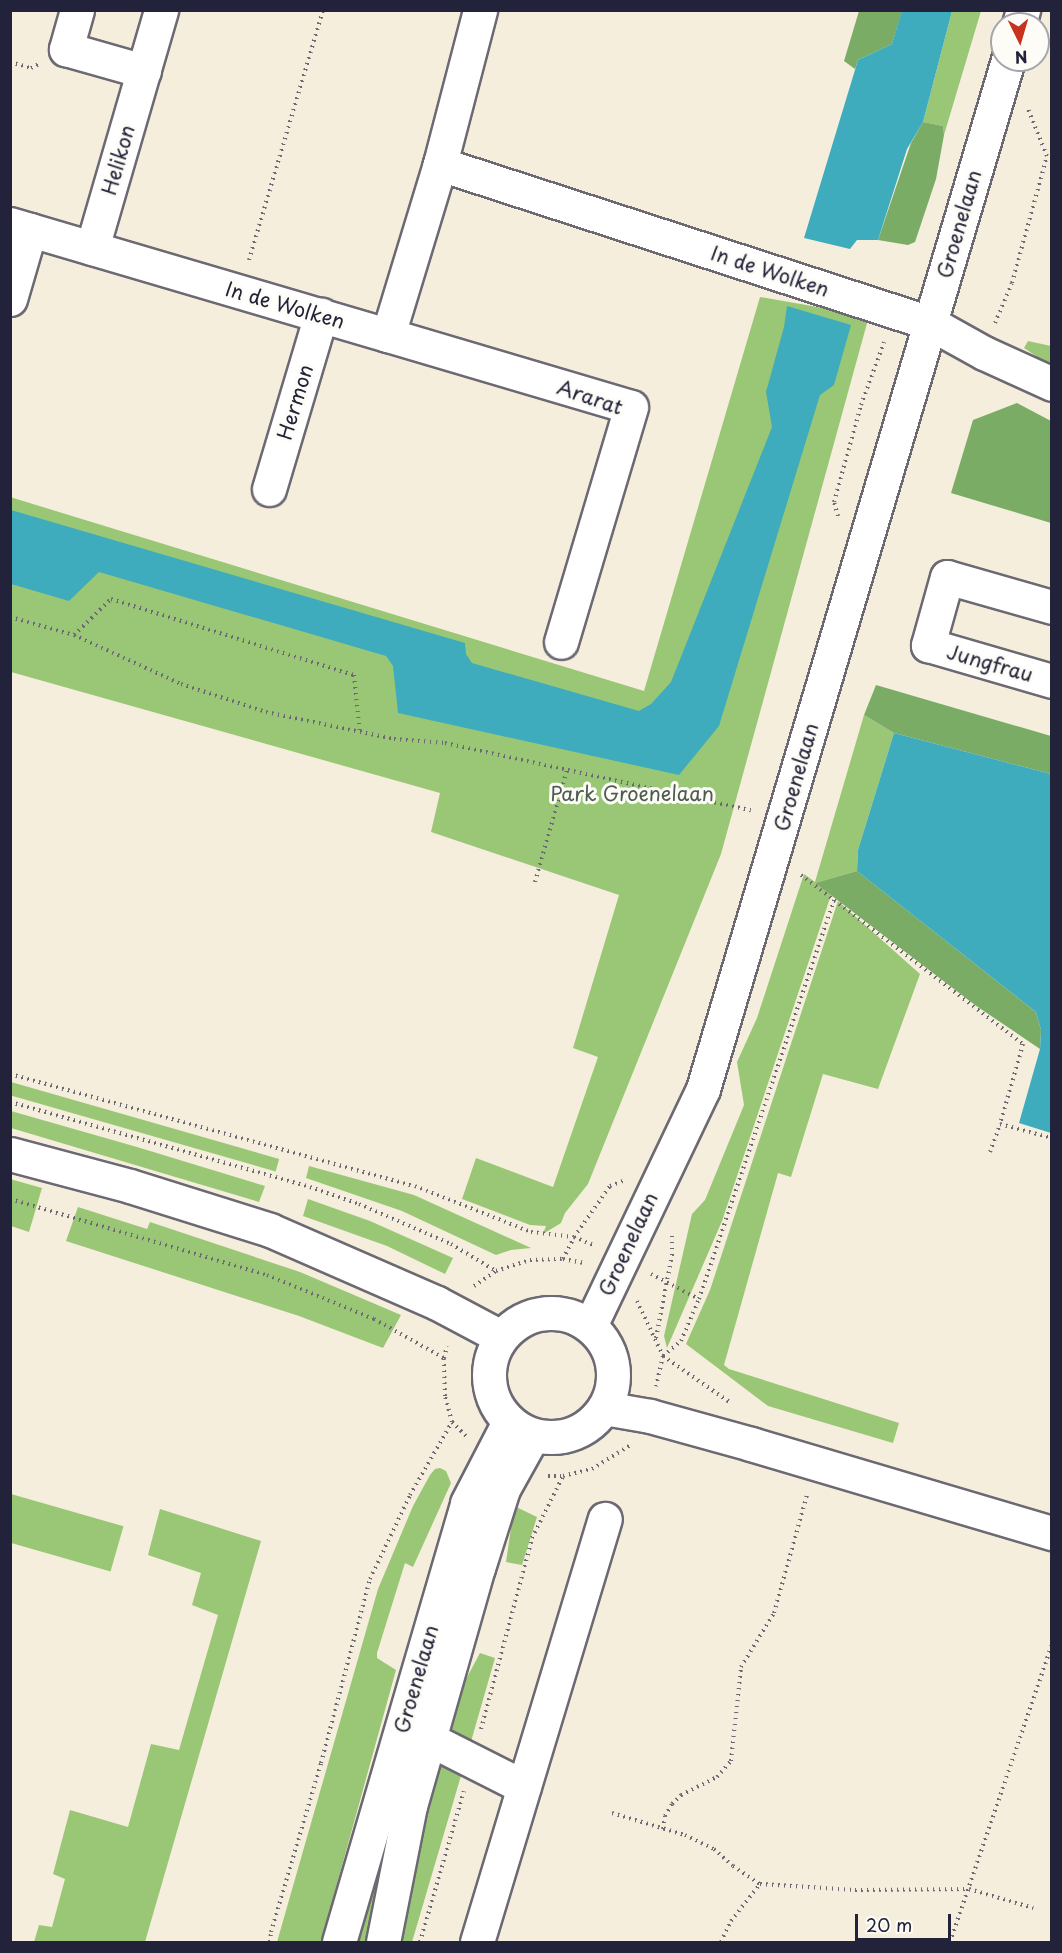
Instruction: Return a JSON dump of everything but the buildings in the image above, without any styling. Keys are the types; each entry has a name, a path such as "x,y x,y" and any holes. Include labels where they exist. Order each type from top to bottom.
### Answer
{"street":[{"path":"77,10 66,49 144,71"},
{"name":"Helikon","path":"92,248 161,10"},
{"path":"388,335 440,164 480,10"},
{"name":"Groenelaan","path":"590,1326 703,1089 1004,72"},
{"name":"In de Wolken","path":"440,164 930,323 984,353 1052,384"},
{"path":"10,299 20,227"},
{"name":"In de Wolken","path":"20,227 388,335"},
{"name":"Hermon","path":"269,489 321,315"},
{"name":"Ararat","path":"388,335 631,407 561,642"},
{"name":"Jungfrau","path":"1052,607 948,577 928,645 1052,681"},
{"path":"10,1154 130,1186 270,1230 455,1312 501,1337"},
{"path":"543,1313 568,1314 590,1326 605,1343 613,1364 612,1387 604,1408 591,1424 573,1434 554,1438 521,1429 494,1404 488,1381 490,1358 501,1337 519,1321 543,1313"},
{"path":"604,1408 650,1416 817,1462 1052,1533"},
{"name":"Groenelaan","path":"383,1942 410,1806 521,1429"},
{"name":"Groenelaan","path":"339,1942 467,1503 521,1429"},
{"path":"477,1942 605,1520"},
{"name":"Groenelaan","path":"429,1739 473,1759 524,1787"}],"path":[{"path":"240,291 323,10"},
{"path":"984,353 1012,283 1047,156 1013,72"},
{"path":"74,635 111,599 354,675 360,733"},
{"path":"10,617 74,635 181,684 266,712 394,739 445,743 784,817"},
{"path":"535,882 567,770"},
{"path":"774,854 1023,1044 990,1152"},
{"path":"751,1444 756,1423 751,1416 663,1356 681,1341 699,1299 834,900"},
{"path":"10,1074 415,1186 531,1232 574,1237 621,1258 699,1299"},
{"path":"10,1102 310,1187 359,1204 451,1244 496,1271 474,1286 455,1312 444,1358 445,1396 452,1422 410,1495 370,1579 270,1942"},
{"path":"1000,1124 1052,1138"},
{"name":"Groenelaan","path":"496,1271 530,1260 563,1259 574,1237 610,1186 667,1162"},
{"path":"10,1198 267,1275 374,1318 444,1358"},
{"name":"Groenelaan","path":"663,1356 656,1338 665,1281 672,1255 672,1228"},
{"path":"420,1942 473,1759 532,1538 563,1476 592,1469 628,1448 650,1416"},
{"path":"663,1828 665,1816 681,1795 717,1777 731,1761 741,1667 774,1612 817,1462"},
{"path":"950,1942 1052,1644"},
{"path":"612,1813 663,1828 714,1849 733,1866 760,1884 855,1890 969,1889 1034,1908"},
{"path":"721,1942 731,1921 760,1884"}],"green space":[{"path":"859,11 902,11 892,44 858,60 855,69 844,61"},
{"path":"952,11 981,11 944,135 943,126 923,122"},
{"path":"923,122 943,126 944,135 936,179 915,242 908,245 878,240 911,143"},
{"name":"Park Groenelaan","path":"760,297 869,316 721,854 588,1184 565,1213 561,1223 543,1234 546,1226 530,1225 462,1199 476,1158 553,1187 598,1057 573,1048 619,895 431,832 440,793 11,672 10,497 644,691"},
{"path":"1028,341 1051,346 1051,366 1024,348"},
{"path":"1017,403 1051,421 1051,523 951,493 973,420"},
{"path":"876,685 1051,736 1051,774 894,733 864,715"},
{"path":"864,715 894,733 858,850 857,871 815,883 831,895 722,1221 667,1348 664,1336 692,1214 705,1200 744,1105 737,1062 757,1018 804,874 815,882"},
{"path":"857,871 1036,1012 1041,1030 1040,1049 975,1005 815,883"},
{"path":"838,901 920,974 878,1089 823,1074 791,1177 778,1173 724,1365 729,1369 899,1423 893,1443 768,1406 686,1344 710,1290"},
{"path":"11,1082 279,1159 276,1171 10,1095"},
{"path":"11,1111 265,1186 259,1202 11,1128"},
{"path":"309,1166 414,1195 531,1248 511,1250 496,1255 402,1211 306,1178"},
{"path":"10,1179 42,1188 29,1232 11,1226"},
{"path":"308,1199 370,1221 453,1258 445,1274 387,1246 303,1216"},
{"path":"78,1207 147,1229 150,1222 300,1272 401,1315 383,1348 299,1316 66,1241"},
{"path":"440,1468 446,1471 451,1483 413,1567 405,1563 377,1653 377,1658 396,1670 321,1942 277,1942 378,1589 413,1506 430,1475 435,1469"},
{"path":"11,1494 123,1526 111,1571 10,1543"},
{"path":"510,1504 537,1517 522,1565 506,1562 511,1528"},
{"path":"160,1509 261,1541 145,1942 34,1942 39,1925 52,1927 65,1879 53,1874 70,1810 128,1827 151,1744 179,1750 218,1615 192,1605 201,1573 148,1555"},
{"path":"480,1653 495,1658 470,1745 448,1729 451,1707"},
{"path":"436,1760 463,1769 412,1942 398,1942"},
{"path":"374,1863 391,1869 373,1942 353,1942"}],"water":[{"path":"902,10 952,11 923,122 907,149 878,240 857,240 850,249 804,238 858,60 892,44"},
{"path":"787,306 851,325 834,385 820,395 719,726 679,775 398,713 393,666 386,656 99,572 69,601 11,584 11,510 465,643 466,654 472,663 639,711 651,704 671,682 772,427 766,392 784,327"},
{"path":"894,733 1051,774 1051,1133 1019,1123 1040,1049 1041,1030 1036,1012 857,871 858,850"}]}
